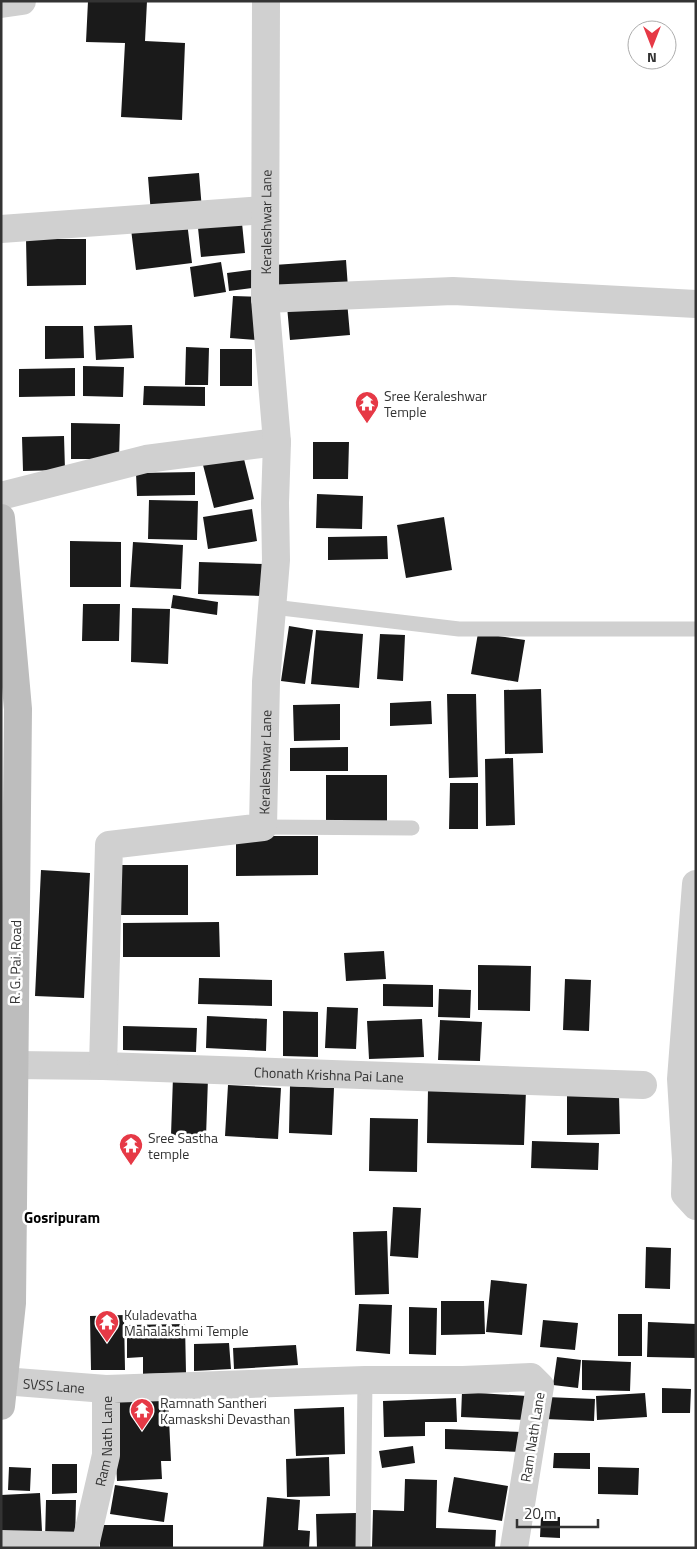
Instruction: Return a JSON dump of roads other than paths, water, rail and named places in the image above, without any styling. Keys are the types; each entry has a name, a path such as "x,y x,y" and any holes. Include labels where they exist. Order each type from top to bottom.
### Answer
{"street":[{"path":"1,4 22,1"},
{"name":"Keraleshwar Lane","path":"103,1066 109,844 262,827 266,682 276,560 277,442 265,299 266,1"},
{"path":"1,229 265,210"},
{"path":"265,299 453,291 696,304"},
{"path":"1,496 146,459 277,442"},
{"name":"R. G. Pai. Road","path":"1,518 18,709 9,746 14,1065 2,1394"},
{"path":"696,884 690,1029 681,1079 686,1160 685,1194 696,1206"},
{"name":"Chonath Krishna Pai Lane","path":"14,1065 103,1066 643,1085"},
{"name":"Ram Nath Lane","path":"1,1544 85,1546 106,1455 106,1389 365,1380 463,1380 531,1377 540,1386 514,1548"},
{"name":"SVSS Lane","path":"2,1394 106,1389"}],"lane":[{"path":"273,607 459,628 696,628"},
{"path":"262,827 412,828"},
{"path":"363,1548 365,1380"}],"place":[{"name":"Sree Keraleshwar Temple","path":"367,424"},
{"name":"Sree Sastha temple","path":"131,1166"},
{"name":"Kuladevatha Mahalakshmi Temple","path":"107,1343"},
{"name":"Ramnath Santheri Kamaskshi Devasthan","path":"142,1431"}],"district":[{"name":"Gosripuram","path":"62,1217"}]}
